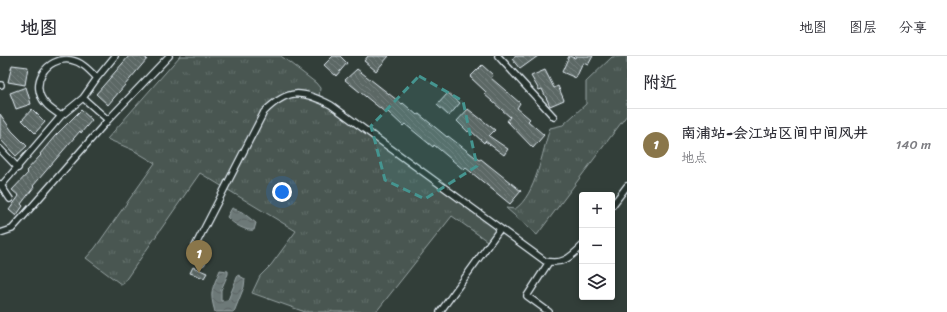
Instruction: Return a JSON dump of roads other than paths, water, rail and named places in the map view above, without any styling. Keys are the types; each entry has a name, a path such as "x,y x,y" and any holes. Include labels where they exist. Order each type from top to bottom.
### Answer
{"street":[{"path":"10,199 1,185 18,168 61,116 83,98 115,56"},
{"path":"0,233 12,229 108,120 169,56"},
{"path":"498,56 554,117"},
{"path":"61,116 46,104 38,90 41,74 48,65 59,59 72,60 85,66 97,78"},
{"path":"202,262 191,254 264,112 276,100 296,93 315,97 331,105 545,261 565,261 579,249"},
{"path":"83,98 108,120"},
{"path":"0,149 18,168"},
{"path":"615,202 627,186"},
{"path":"440,312 500,229"},
{"path":"549,262 527,296 549,312"}],"water":[{"path":"232,208 242,212 256,223 254,230 247,230 227,217"},
{"path":"220,270 228,271 221,290 221,301 228,300 238,275 245,279 244,287 234,312 215,312 212,291"}],"place":[{"name":"南浦站-会江站区间中间风井","path":"199,273"}]}
